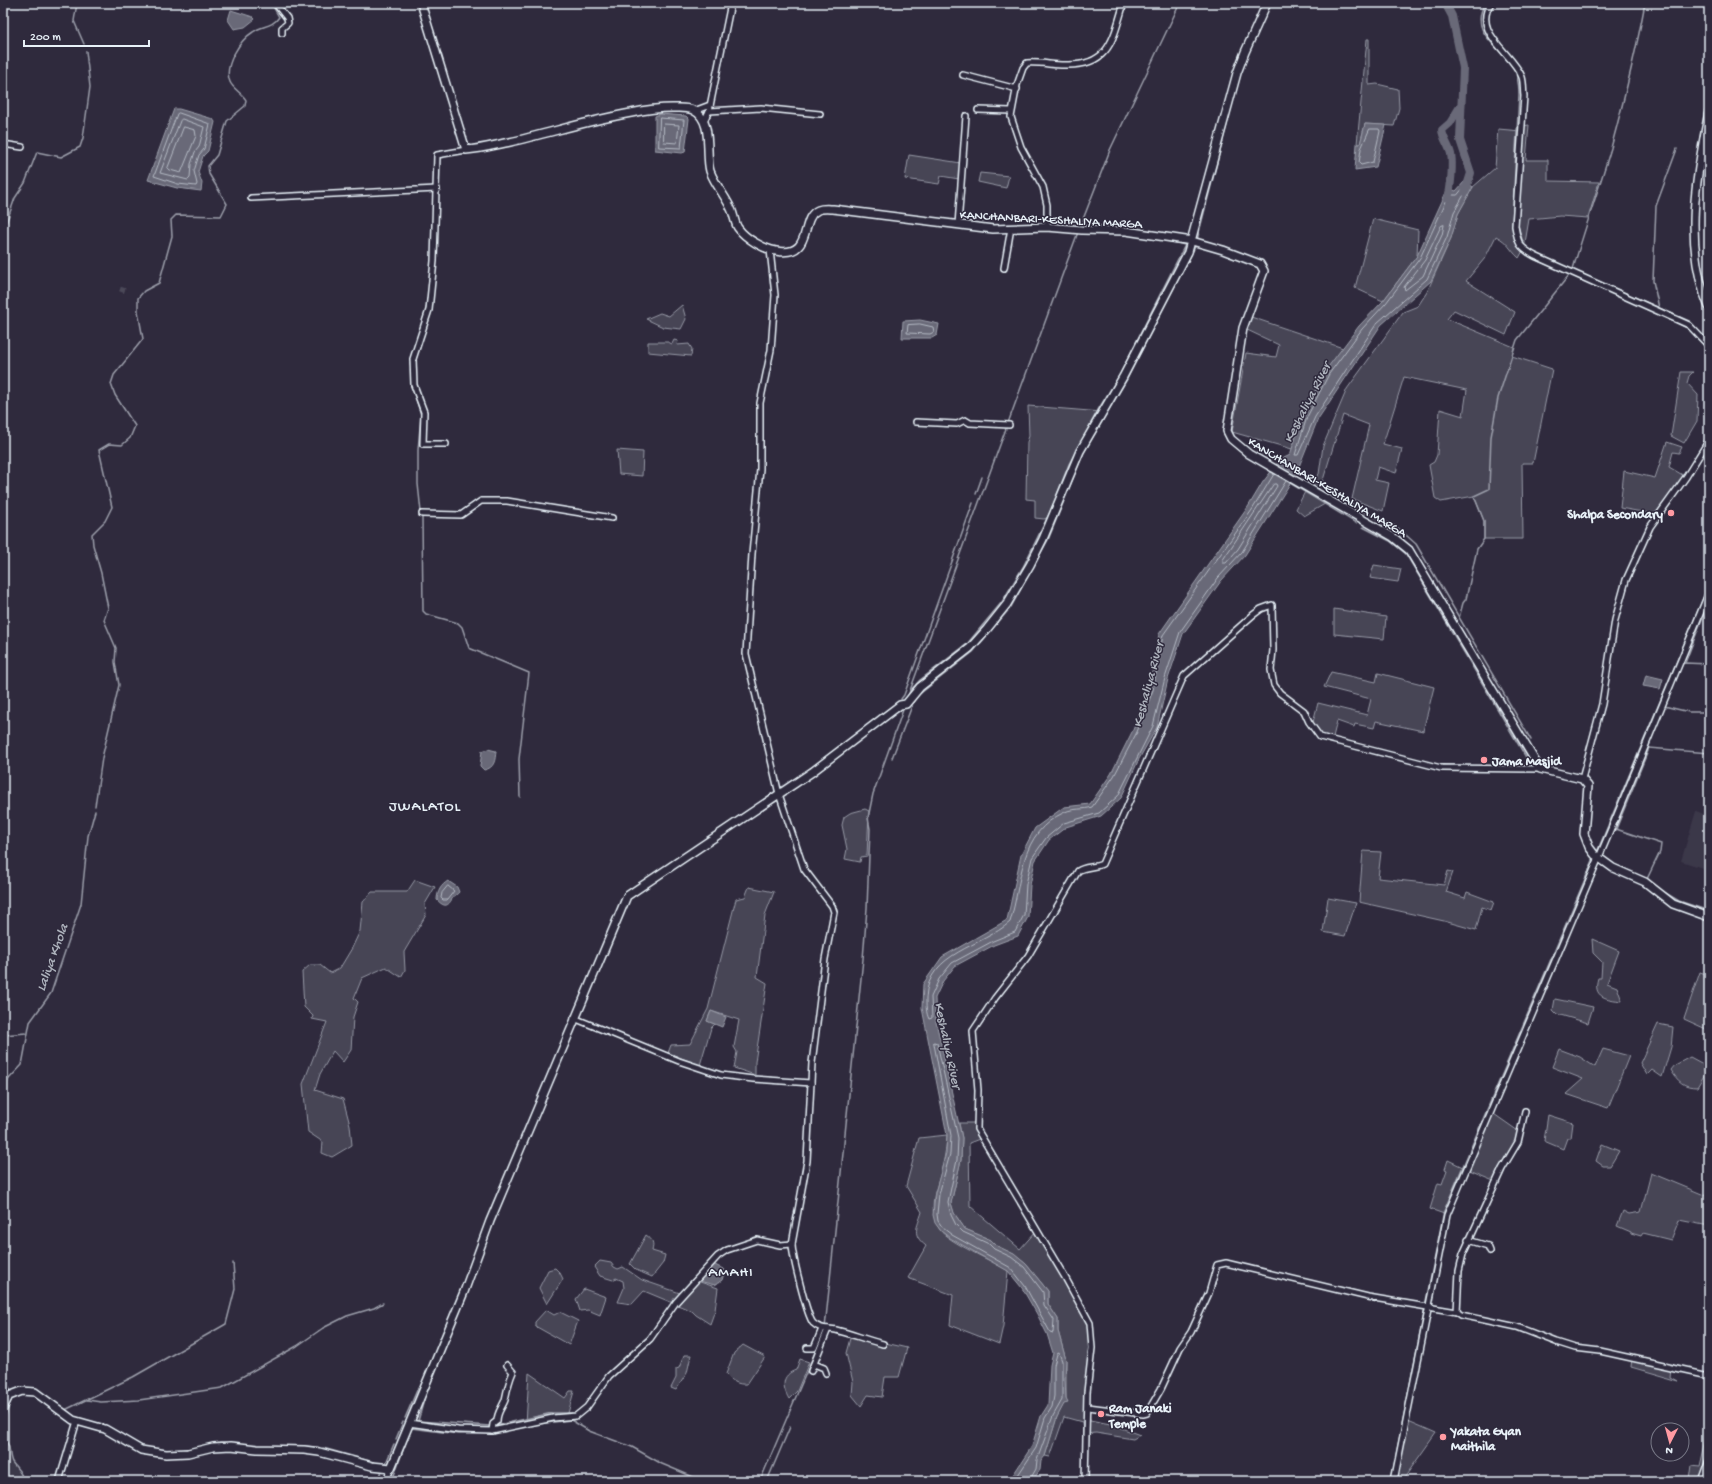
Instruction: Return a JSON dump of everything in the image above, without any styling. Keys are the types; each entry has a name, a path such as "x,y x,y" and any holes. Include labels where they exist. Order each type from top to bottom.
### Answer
{"street":[{"path":"275,3 287,18 288,23 282,28 282,33"},
{"path":"421,3 466,150"},
{"path":"694,110 704,121 709,111 731,3"},
{"path":"1047,227 1047,205 1043,187 1016,137 1011,116 1016,89 1023,68 1027,62 1074,66 1096,61 1106,52 1114,37 1124,3"},
{"path":"386,1481 464,1292 490,1221 574,1018 627,896 812,772 900,705 906,704 911,700 913,694 920,687 970,648 1007,604 1043,539 1080,451 1123,378 1192,241 1237,72 1267,3"},
{"path":"1491,3 1485,15 1485,23 1494,41 1523,78 1524,96 1515,226 1518,242 1524,249 1536,256 1689,325 1709,346"},
{"path":"963,75 984,82 1016,89"},
{"path":"446,444 423,444 424,412 414,385 413,360 429,310 433,268 437,189 437,155 477,149 532,137 606,117 662,108 694,110 710,105"},
{"path":"709,111 761,108 820,114"},
{"path":"978,110 1011,111"},
{"path":"1709,112 1702,144 1693,210 1698,275 1709,307"},
{"path":"958,225 966,116"},
{"name":"KANCHANBARI-KESHALIYA MARGA","path":"704,121 707,134 708,159 711,173 731,210 738,228 770,250 792,252 800,245 810,219 818,210 834,209 958,225 1126,231 1192,241 1223,250 1260,264 1264,271 1243,328 1227,431 1231,439 1249,454 1393,537 1410,550 1540,769"},
{"path":"3,144 22,147"},
{"path":"251,198 437,189"},
{"path":"1004,268 1011,228"},
{"path":"770,250 775,295 771,350 760,403 760,469 752,554 746,654 779,794 804,869 832,906 834,912 825,959 811,1083 807,1162 792,1244 792,1254 806,1307 812,1322 825,1329 883,1344"},
{"path":"916,422 957,424 965,420 970,423 1007,425"},
{"path":"1582,779 1602,704 1615,620 1626,580 1650,527 1686,477 1709,440"},
{"path":"422,514 461,515 481,501 507,501 612,518"},
{"path":"1394,1481 1446,1215 1709,592"},
{"path":"1085,1481 1088,1406 1087,1392 1092,1348 1090,1323 1066,1278 976,1129 978,1090 973,1031 1028,956 1078,871 1083,868 1094,868 1102,864 1184,676 1253,615 1261,609 1272,605 1273,650 1271,670 1274,685 1280,693 1304,711 1309,722 1320,737 1441,768 1473,767 1540,769 1582,779 1588,786 1584,822 1585,839 1589,847 1598,857 1613,868 1640,880 1673,904 1709,917"},
{"path":"574,1018 679,1061 721,1074 753,1079 811,1083"},
{"path":"1457,1312 1460,1260 1502,1169 1518,1142 1525,1111"},
{"path":"409,1423 458,1430 492,1430 581,1414 609,1376 650,1339 676,1302 718,1256 727,1250 757,1240 780,1245 792,1244"},
{"path":"1468,1240 1488,1246 1490,1251"},
{"path":"1088,1406 1143,1414 1147,1413 1161,1389 1180,1348 1191,1332 1209,1293 1217,1265 1226,1263 1368,1297 1457,1312 1461,1316 1517,1327 1575,1348 1709,1375"},
{"path":"807,1348 814,1348 825,1329"},
{"path":"811,1371 825,1329"},
{"path":"814,1364 824,1368 826,1373"},
{"path":"492,1430 493,1424 497,1421 497,1413 504,1401 507,1384 513,1372 507,1365"},
{"path":"3,1389 11,1395"},
{"path":"3,1408 11,1395 30,1390 35,1392 58,1410 77,1421 105,1429 141,1450 166,1454 188,1453 213,1447 231,1446 257,1449 304,1450 319,1452 372,1466 391,1468"},
{"path":"59,1481 77,1421"},
{"path":"1701,1481 1709,1459"}],"shaded area":[{"path":"1367,39 1369,39 1369,85 1377,84 1398,89 1399,108 1394,126 1365,124 1360,144 1357,144"},
{"path":"1529,125 1526,160 1548,160 1548,181 1599,182 1588,218 1560,216 1529,219 1524,249 1519,258 1496,236 1485,258 1466,281 1515,312 1506,335 1454,310 1447,319 1514,347 1512,356 1552,369 1533,463 1522,463 1523,539 1484,539 1484,521 1474,496 1441,502 1435,498 1429,465 1434,462 1437,455 1440,409 1463,416 1467,390 1404,377 1383,444 1402,449 1396,473 1378,467 1375,480 1389,483 1383,511 1352,499 1369,425 1343,415 1323,480 1316,493 1330,501 1304,516 1296,509 1307,488 1319,474 1323,446 1347,389 1403,312 1418,306 1427,292 1451,238 1458,214 1473,187 1495,168 1498,129 1521,131 1522,126"},
{"path":"909,155 961,163 959,179 941,176 939,184 905,179"},
{"path":"980,173 1009,176 1006,188 978,182"},
{"path":"1373,219 1418,230 1417,256 1383,301 1355,288"},
{"path":"682,305 686,319 681,329 663,327 646,319 660,313 669,316"},
{"path":"1248,316 1343,348 1313,396 1292,449 1232,432 1246,353 1276,357 1279,345 1243,328"},
{"path":"674,340 678,341 677,345 689,344 692,349 691,356 648,352 648,342 668,342 672,344"},
{"path":"1681,372 1693,372 1689,376 1687,383 1698,395 1697,421 1684,443 1671,436"},
{"path":"1028,406 1102,412 1052,516 1044,519 1035,518 1035,500 1026,499 1027,442 1029,436"},
{"path":"1667,442 1682,447 1679,453 1673,452 1669,467 1686,477 1659,515 1620,508 1624,471 1655,478"},
{"path":"617,450 643,452 642,476 619,474"},
{"path":"1374,565 1401,569 1398,582 1370,578"},
{"path":"1334,609 1386,617 1384,639 1334,634"},
{"path":"1331,672 1376,682 1378,673 1434,687 1423,731 1376,721 1374,728 1355,724 1354,727 1337,721 1332,741 1320,737 1312,726 1318,703 1367,715 1371,699 1324,687"},
{"path":"865,809 869,811 867,856 861,857 860,862 845,859 847,849 842,825 844,817 850,813"},
{"path":"1696,811 1709,816 1709,870 1681,861"},
{"path":"1363,851 1381,852 1378,878 1444,885 1448,871 1453,872 1446,892 1465,898 1467,892 1494,902 1491,910 1482,907 1476,930 1444,921 1359,902"},
{"path":"415,880 435,887 425,904 426,915 404,952 405,970 401,977 386,967 362,978 354,998 358,1002 353,1017 351,1050 343,1062 333,1051 320,1074 315,1090 343,1099 350,1125 352,1145 332,1157 322,1153 323,1142 308,1132 303,1084 327,1022 312,1019 313,1016 304,1007 302,972 310,965 320,965 330,973 340,968 360,931 363,902 372,892 407,892"},
{"path":"749,887 774,892 765,915 757,977 767,983 755,1062 755,1075 734,1068 737,1052 734,1047 739,1020 711,1011 707,1021 715,1024 711,1028 700,1065 668,1053 671,1045 690,1044 708,1009 736,899 745,897"},
{"path":"1328,898 1356,903 1345,936 1323,932"},
{"path":"1592,939 1619,951 1607,983 1617,987 1622,1001 1606,998 1599,994 1597,990 1598,978 1601,978 1602,962 1593,953"},
{"path":"1700,972 1709,975 1709,1021 1706,1029 1684,1019"},
{"path":"1555,999 1593,1007 1588,1023 1557,1014 1553,1010"},
{"path":"1658,1024 1673,1027 1671,1047 1662,1077 1652,1070 1647,1075 1640,1063"},
{"path":"1559,1049 1580,1057 1595,1067 1603,1049 1629,1056 1608,1108 1566,1094 1583,1079 1552,1067"},
{"path":"1690,1057 1703,1064 1705,1074 1697,1087 1685,1085 1676,1078 1671,1070 1675,1065"},
{"path":"1491,1112 1521,1133 1496,1182 1467,1170 1447,1215 1430,1209 1438,1183 1442,1184 1447,1170 1445,1169 1448,1160 1467,1169"},
{"path":"1548,1115 1573,1123 1571,1138 1567,1138 1563,1149 1544,1141"},
{"path":"977,1118 982,1138 969,1143 970,1206 1020,1249 1037,1230 1090,1323 1092,1348 1088,1407 1090,1420 1110,1424 1140,1435 1133,1439 1096,1433 1083,1434 1082,1422 1064,1417 1050,1457 1045,1456 1057,1417 1066,1399 1066,1360 1058,1331 1058,1319 1048,1304 1048,1291 1026,1264 1013,1254 997,1246 991,1240 965,1229 954,1213 951,1203 961,1160 962,1138 959,1123 973,1123"},
{"path":"947,1135 944,1157 934,1197 934,1217 937,1226 945,1235 961,1246 1008,1271 1003,1326 999,1344 950,1325 953,1295 908,1278 926,1246 918,1238 916,1230 922,1212 906,1186 919,1138"},
{"path":"1602,1144 1619,1151 1610,1166 1603,1166 1596,1161"},
{"path":"1651,1173 1709,1197 1709,1226 1679,1220 1671,1240 1643,1233 1641,1236 1617,1226 1623,1211 1629,1214 1641,1212"},
{"path":"646,1235 652,1242 652,1251 665,1255 663,1263 652,1277 636,1270 630,1264"},
{"path":"600,1261 611,1263 618,1269 623,1267 642,1280 680,1293 688,1293 697,1281 718,1288 715,1310 710,1324 692,1311 644,1291 632,1304 618,1302 624,1288 623,1281 616,1278 613,1280 600,1276 594,1267"},
{"path":"555,1268 563,1279 547,1304 539,1288 548,1270"},
{"path":"584,1289 606,1297 600,1315 588,1310 580,1311 576,1299"},
{"path":"546,1310 554,1315 560,1312 578,1321 569,1345 535,1326 535,1322"},
{"path":"851,1335 907,1348 899,1377 885,1377 882,1397 868,1395 861,1406 852,1395 853,1382 846,1353"},
{"path":"743,1345 765,1357 747,1384 735,1382 726,1374 734,1353"},
{"path":"684,1355 691,1355 687,1373 676,1390 671,1388 676,1378 676,1369 679,1368"},
{"path":"1632,1358 1673,1367 1672,1377 1679,1381 1631,1367"},
{"path":"800,1359 809,1362 797,1391 789,1399 784,1386 785,1378 791,1372 796,1370"},
{"path":"529,1373 565,1398 570,1391 574,1391 567,1417 526,1424"},
{"path":"1406,1420 1436,1433 1402,1481 1395,1481"},
{"path":"1705,1422 1709,1423 1709,1459 1701,1481 1688,1479 1690,1464 1700,1465 1708,1430"},
{"path":"3,1444 8,1444 12,1461 23,1477 23,1481 3,1481"}],"water":[{"path":"231,10 255,19 245,27 234,29 228,20"},
{"path":"174,109 179,109 213,119 215,122 208,151 203,156 198,172 202,183 201,191 177,188 148,180"},
{"path":"660,114 686,116 689,119 685,152 655,150 655,116"},
{"path":"1365,124 1386,125 1376,167 1355,170 1357,144 1360,144"},
{"path":"1465,181 1473,187 1458,214 1451,238 1431,281 1381,325 1318,419 1296,474 1245,555 1221,581 1183,634 1168,679 1157,727 1139,759 1121,798 1101,816 1066,827 1049,840 1035,861 1030,885 1028,917 1018,936 994,945 955,966 943,981 935,998 936,1022 962,1138 961,1160 951,1203 954,1213 965,1229 991,1240 997,1246 1014,1254 1026,1264 1048,1291 1048,1304 1058,1319 1058,1331 1066,1360 1065,1380 1066,1399 1068,1403 1064,1404 1057,1417 1045,1456 1041,1461 1040,1470 1032,1481 1009,1481 1032,1446 1041,1416 1048,1405 1050,1365 1053,1353 1047,1334 1037,1314 1022,1288 1008,1271 950,1238 941,1231 935,1223 933,1215 935,1193 946,1153 947,1135 922,1008 923,984 942,957 1007,920 1021,855 1035,828 1064,807 1090,804 1111,774 1133,730 1149,689 1159,634 1248,507 1263,482 1280,460 1290,455 1303,415 1325,371 1359,326 1383,301 1417,256 1448,188 1456,191"},
{"path":"920,320 939,324 937,335 932,338 902,338 903,321"},
{"path":"1646,675 1663,679 1660,689 1643,686"},
{"path":"488,749 496,751 494,763 488,769 484,770 480,766 482,751"},
{"path":"448,881 457,887 459,892 448,905 444,905 437,900 437,897 441,887"},
{"path":"711,1011 726,1017 722,1027 707,1021"},
{"path":"713,1264 725,1270 722,1280 715,1285 699,1281"}],"waterway":[{"path":"77,3 74,21 84,44"},
{"path":"95,806 102,758 119,685 115,662 116,648 104,620 108,608 101,573 93,545 92,534 105,521 112,507 99,450 109,444 122,445 130,438 135,426 115,395 111,384 114,375 143,339 138,311 138,298 144,291 159,283 172,236 171,220 176,215 221,216 227,204 209,174 208,166 217,155 227,121 245,106 246,100 230,82 228,76 229,69 234,54 243,41 253,32 270,25 279,17 271,3"},
{"path":"1080,227 1110,150 1180,3"},
{"name":"Keshaliya River","path":"1445,3 1452,16 1463,68 1460,140 1471,173 1465,192"},
{"path":"1485,3 1481,14 1480,23 1483,31 1513,67 1518,84 1519,94 1512,226 1514,236 1520,249 1525,254 1553,267"},
{"path":"1573,269 1611,148 1630,76 1645,3"},
{"path":"3,232 15,198 25,183 37,152 61,157 80,147 83,138 90,87 86,51"},
{"path":"1197,240 1233,101"},
{"name":"Keshaliya River","path":"1448,198 1452,158 1442,130 1450,123 1461,105"},
{"path":"1520,195 1524,128"},
{"path":"1659,308 1653,281 1656,206 1677,149"},
{"path":"1519,208 1518,226 1524,246 1536,254 1689,321"},
{"path":"1086,225 1135,229"},
{"path":"908,696 1078,232"},
{"path":"910,691 920,680 967,644 1002,602 1023,567 1051,510 1069,464 1098,410 1119,376 1185,245 1158,239"},
{"path":"917,696 973,652 1011,607 1048,540 1083,454 1127,379 1195,247"},
{"path":"1459,618 1463,603 1466,599 1477,549 1484,539 1484,521 1474,496 1489,489 1491,437 1498,398 1517,340 1570,274"},
{"path":"1664,316 1689,329 1709,351"},
{"path":"414,392 421,415 418,450 418,484 421,512"},
{"path":"976,494 982,477"},
{"path":"1290,483 1356,523"},
{"path":"1317,483 1357,507"},
{"path":"901,699 904,695 973,503"},
{"path":"1363,511 1398,528 1416,544 1531,740"},
{"path":"422,516 423,611 426,614 458,623 462,627 469,648 529,673 519,759 520,797"},
{"path":"1363,527 1390,541 1406,554 1530,764"},
{"path":"1597,852 1709,584"},
{"path":"1685,663 1709,601"},
{"path":"1681,664 1709,664"},
{"path":"892,758 915,698"},
{"path":"1664,706 1689,712 1709,712"},
{"path":"825,1328 863,959 867,908 870,829 868,818 873,794 904,707"},
{"path":"898,712 903,708"},
{"path":"1612,833 1616,829 1648,751 1649,743"},
{"path":"1649,748 1709,753"},
{"name":"Laliya Khola","path":"3,1100 8,1080 22,1065 30,1022 51,993 81,904 88,836 95,811"},
{"path":"1616,829 1661,844 1660,852 1647,879"},
{"path":"1425,1306 1444,1211 1594,858"},
{"path":"1659,889 1679,901 1709,911"},
{"path":"3,1035 26,1033"},
{"path":"65,1410 133,1377 226,1324 235,1289 233,1263"},
{"path":"87,1400 101,1402 139,1400 222,1388 297,1346 323,1328 347,1316 374,1308 383,1303"},
{"path":"1391,1481 1425,1308"},
{"path":"760,1481 824,1331"},
{"name":"Laliya Khola","path":"3,1375 12,1393"},
{"path":"405,1418 418,1388"},
{"path":"426,1396 428,1389"},
{"name":"Laliya Khola","path":"3,1423 12,1397"},
{"path":"424,1400 418,1421 490,1426"},
{"path":"46,1404 67,1419"},
{"path":"494,1426 552,1413 572,1413"},
{"path":"537,1424 571,1420 589,1431 632,1447 662,1464 703,1481"},
{"path":"396,1439 403,1422"},
{"path":"767,1481 790,1427"},
{"path":"392,1481 411,1428 458,1434 491,1433"},
{"name":"Laliya Khola","path":"3,1439 9,1446 12,1462 21,1473 23,1481"},
{"path":"196,1448 220,1442 242,1444"},
{"path":"383,1464 386,1463 394,1444"},
{"path":"302,1446 318,1447"},
{"path":"323,1448 377,1463"},
{"path":"379,1481 382,1470"}],"tunnel":[{"path":"120,289 126,291"}],"place":[{"name":"Shalpa Secondary","path":"1671,513"},
{"name":"Jama Masjid","path":"1484,760"},
{"name":"Ram Janaki Temple","path":"1101,1414"},
{"name":"Yakata Gyan Maithila","path":"1443,1437"}],"district":[{"name":"JWALATOL","path":"425,805"},
{"name":"AMAHI","path":"731,1271"}]}
